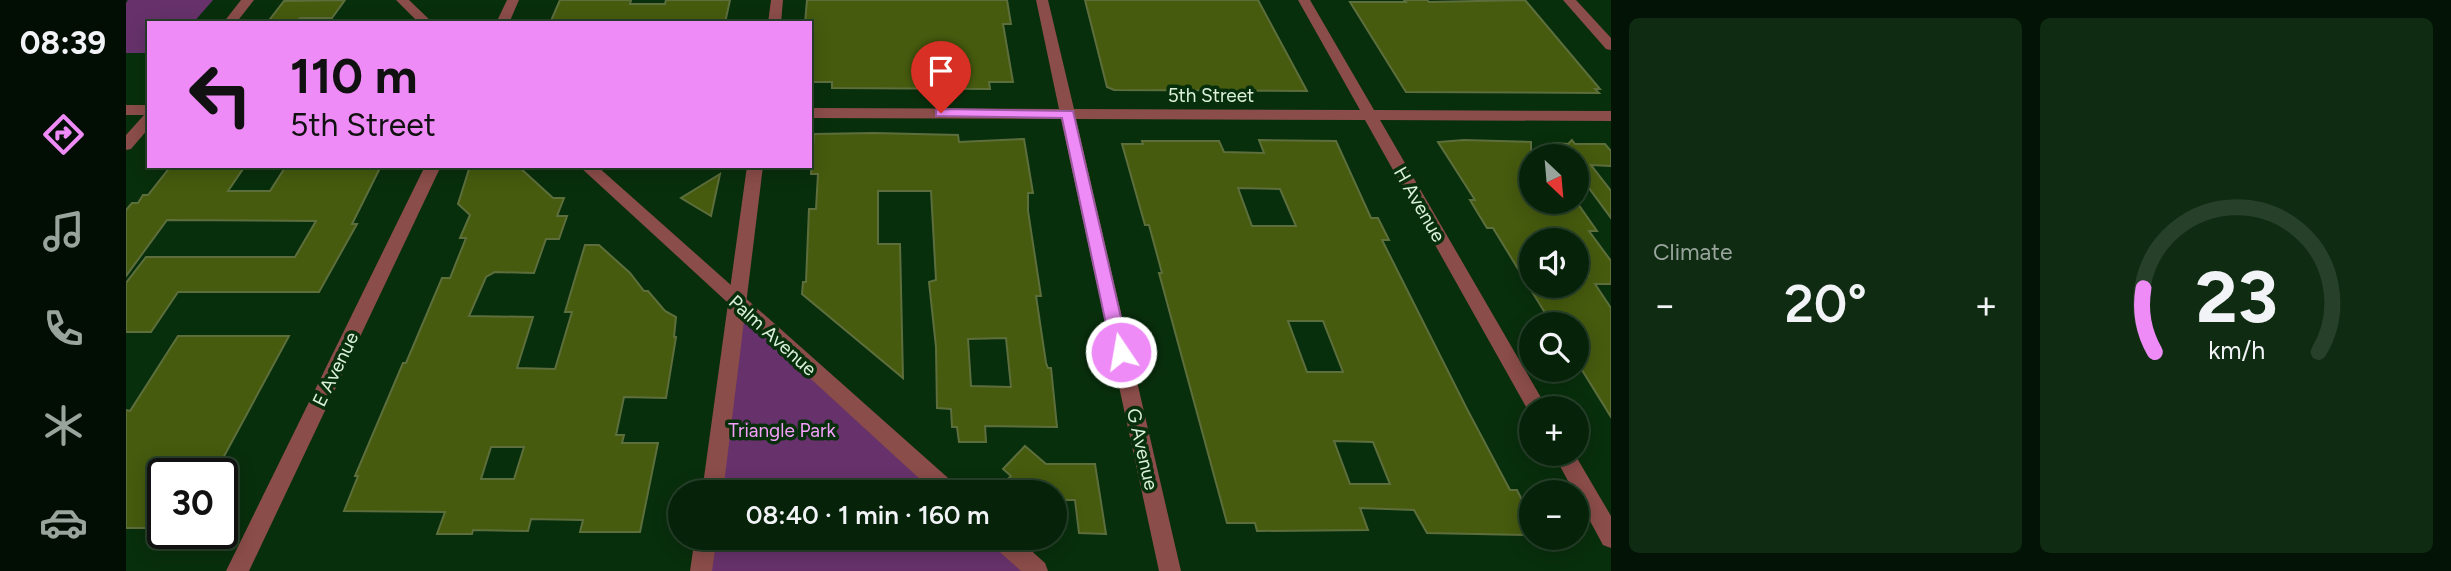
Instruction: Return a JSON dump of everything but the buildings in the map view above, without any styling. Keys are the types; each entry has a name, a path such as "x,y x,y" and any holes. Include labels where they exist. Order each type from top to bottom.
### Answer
{"street":[{"path":"231,21 248,0"},
{"path":"402,0 425,21"},
{"path":"503,21 513,0"},
{"path":"774,21 777,0"},
{"name":"G Avenue","path":"1042,0 1170,571"},
{"name":"H Avenue","path":"1304,0 1530,396"},
{"path":"1569,0 1611,46"},
{"path":"126,110 147,110"},
{"name":"5th Street","path":"812,113 1611,116"},
{"path":"126,145 147,120"},
{"name":"E Avenue","path":"237,571 432,168"},
{"path":"714,480 755,168"},
{"name":"Palm Avenue","path":"596,170 737,303 936,480"},
{"path":"1570,466 1611,537"},
{"path":"701,571 704,550"},
{"path":"1014,550 1037,571"}],"green space":[{"path":"128,0 213,0 195,21 147,21 147,53 126,53"},
{"name":"Triangle Park","path":"736,306 929,480 714,480"},
{"path":"706,550 1005,550 1028,571 704,571"}],"route":[{"path":"941,113 1068,114 1121,352"}]}
